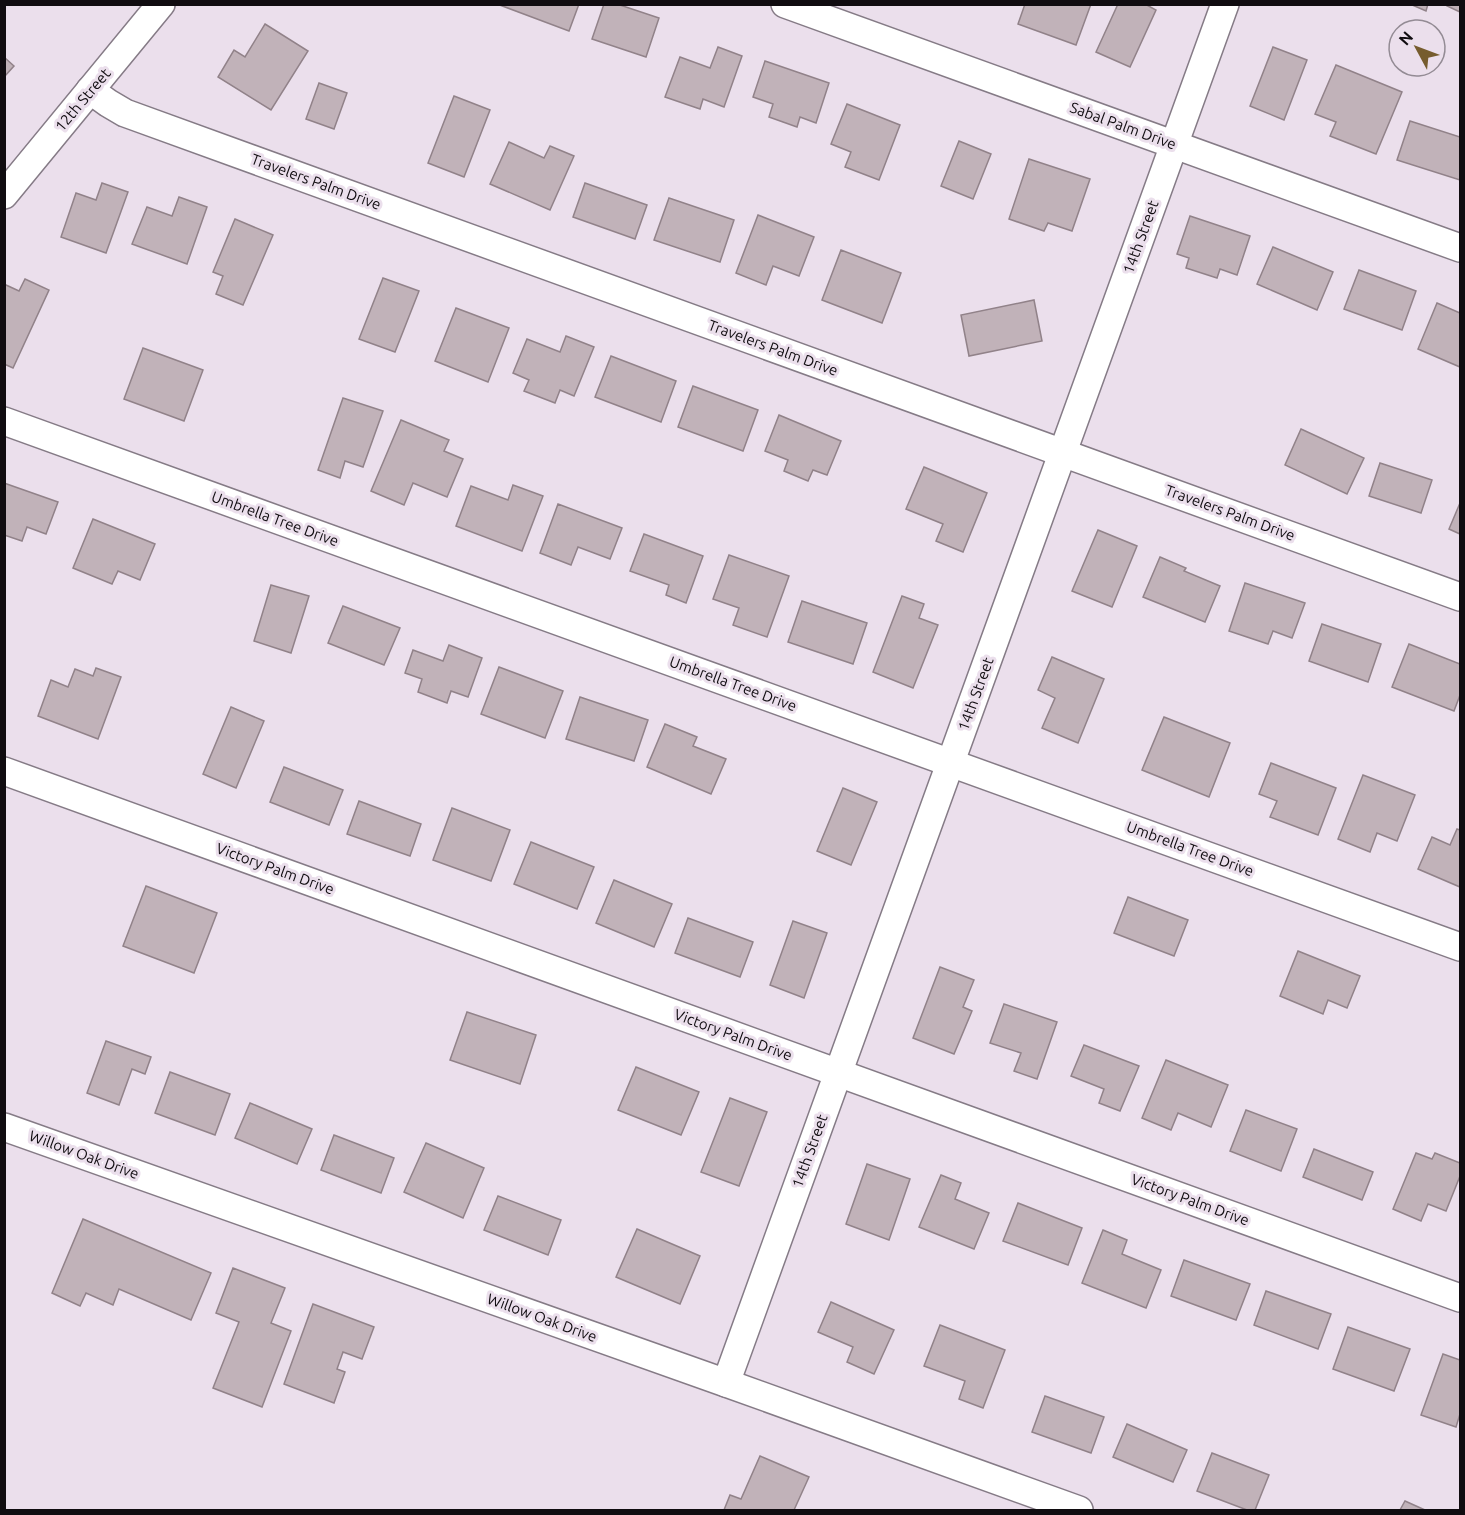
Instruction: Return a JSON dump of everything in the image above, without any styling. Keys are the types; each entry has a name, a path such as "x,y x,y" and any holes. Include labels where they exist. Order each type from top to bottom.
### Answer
{"street":[{"name":"12th Street","path":"4,195 162,4"},
{"name":"Sabal Palm Drive","path":"785,4 1461,248"},
{"name":"14th Street","path":"726,1383 1225,4"},
{"name":"Travelers Palm Drive","path":"90,90 125,113 1461,597"},
{"name":"Umbrella Tree Drive","path":"4,421 1461,946"},
{"name":"Victory Palm Drive","path":"4,771 1461,1298"},
{"name":"Willow Oak Drive","path":"4,1127 1079,1510"}],"building":[{"path":"497,4 579,4 569,31"},
{"path":"604,4 617,4 659,18 646,57 592,39"},
{"path":"1025,4 1091,4 1076,45 1018,24"},
{"path":"1118,4 1145,4 1156,10 1130,67 1096,52"},
{"path":"1410,4 1428,4 1426,11"},
{"path":"1448,4 1460,4 1460,12 1447,6"},
{"path":"265,24 308,51 271,110 218,77 234,50 245,57"},
{"path":"718,47 742,56 724,107 703,99 700,109 665,97 680,57 710,68"},
{"path":"1273,47 1307,60 1284,120 1250,106"},
{"path":"4,57 14,66 4,77"},
{"path":"765,61 829,83 816,123 800,117 797,127 769,117 773,104 753,97"},
{"path":"1336,65 1402,92 1376,154 1330,136 1336,122 1315,114"},
{"path":"319,83 347,93 334,129 306,119"},
{"path":"454,96 490,110 464,177 428,163"},
{"path":"847,104 900,125 879,180 845,167 851,152 831,144"},
{"path":"1410,121 1460,137 1460,180 1397,160"},
{"path":"959,141 991,154 973,199 941,186"},
{"path":"509,142 544,158 550,146 574,156 550,210 490,184"},
{"path":"1029,159 1090,179 1072,231 1048,223 1044,231 1009,219"},
{"path":"102,183 128,192 106,253 61,237 76,193 96,200"},
{"path":"585,183 647,205 635,239 573,217"},
{"path":"179,197 207,207 187,264 132,244 147,207 172,216"},
{"path":"669,198 734,220 720,262 654,240"},
{"path":"758,215 814,237 799,276 773,266 766,285 736,273"},
{"path":"1190,216 1250,236 1237,275 1220,269 1217,278 1186,268 1189,258 1177,254"},
{"path":"235,219 273,235 243,305 216,294 223,276 213,272"},
{"path":"1273,247 1333,272 1317,310 1257,284"},
{"path":"841,250 901,273 882,323 822,300"},
{"path":"1359,270 1416,291 1402,330 1344,309"},
{"path":"383,278 419,291 395,352 359,339"},
{"path":"25,279 49,290 13,368 4,364 4,287 6,285 19,291"},
{"path":"1034,300 1042,341 969,356 961,315"},
{"path":"1437,303 1460,313 1460,367 1418,349"},
{"path":"456,308 509,328 488,382 435,361"},
{"path":"566,336 594,347 574,396 560,390 555,403 524,391 529,380 513,373 527,339 560,352"},
{"path":"143,348 203,370 184,421 124,399"},
{"path":"611,356 676,381 661,422 595,397"},
{"path":"693,386 758,410 743,451 678,427"},
{"path":"343,398 383,411 363,467 345,461 340,478 318,470"},
{"path":"779,415 841,441 827,475 813,470 808,481 784,471 788,460 765,451"},
{"path":"401,420 449,440 444,451 463,459 447,497 413,483 404,505 371,491"},
{"path":"1301,429 1364,458 1347,494 1285,465"},
{"path":"1380,463 1432,480 1421,513 1369,496"},
{"path":"924,467 987,493 963,552 936,541 943,524 906,509"},
{"path":"4,483 58,502 46,534 27,527 22,541 4,535"},
{"path":"513,485 543,496 522,551 456,526 471,486 508,500"},
{"path":"1460,503 1460,534 1449,529"},
{"path":"558,504 622,528 610,559 578,547 571,565 540,553"},
{"path":"93,519 155,544 140,580 118,571 112,584 73,568"},
{"path":"1098,530 1137,546 1112,607 1072,591"},
{"path":"644,534 703,556 686,603 666,595 669,585 630,571"},
{"path":"729,555 789,576 767,637 733,625 739,608 713,599"},
{"path":"1160,557 1186,568 1184,571 1220,586 1205,622 1143,597"},
{"path":"1245,583 1305,603 1292,638 1273,631 1268,644 1229,631"},
{"path":"271,585 309,596 291,653 254,641"},
{"path":"902,596 924,604 919,618 938,625 913,688 873,672"},
{"path":"802,601 867,623 853,664 788,642"},
{"path":"343,606 400,628 384,665 328,643"},
{"path":"1322,624 1381,644 1368,682 1309,661"},
{"path":"1409,644 1460,664 1460,695 1454,711 1392,687"},
{"path":"449,645 482,658 468,697 451,691 447,703 418,692 422,679 405,673 413,650 443,661"},
{"path":"1052,657 1104,679 1078,743 1042,728 1055,698 1038,690"},
{"path":"499,667 563,691 545,738 481,714"},
{"path":"96,668 121,677 98,739 38,716 51,680 68,687 75,669 93,676"},
{"path":"580,697 648,720 634,761 566,739"},
{"path":"231,707 264,721 236,788 203,774"},
{"path":"1164,717 1230,743 1209,797 1142,770"},
{"path":"665,724 697,737 693,746 726,759 711,794 647,767"},
{"path":"1271,763 1336,788 1318,835 1270,817 1277,801 1259,794"},
{"path":"284,767 343,790 329,825 270,802"},
{"path":"1363,775 1415,795 1397,841 1377,833 1370,852 1338,839"},
{"path":"843,788 877,802 851,865 817,851"},
{"path":"359,801 421,824 410,856 347,834"},
{"path":"452,808 510,830 491,881 433,860"},
{"path":"1457,829 1460,830 1460,887 1418,869 1432,837 1450,845"},
{"path":"531,842 594,867 577,909 514,884"},
{"path":"614,880 672,904 654,947 596,923"},
{"path":"146,886 217,913 194,973 123,946"},
{"path":"1128,897 1188,920 1174,956 1114,933"},
{"path":"688,918 753,942 740,977 675,953"},
{"path":"793,921 827,933 804,998 770,985"},
{"path":"1298,951 1360,976 1347,1008 1328,1000 1323,1014 1280,996"},
{"path":"940,967 974,980 963,1007 972,1011 954,1054 913,1038"},
{"path":"1004,1004 1057,1022 1037,1079 1014,1071 1021,1053 990,1043"},
{"path":"467,1012 536,1035 520,1084 450,1060"},
{"path":"106,1041 151,1057 145,1074 132,1069 119,1105 87,1093"},
{"path":"1084,1045 1139,1066 1120,1111 1099,1103 1104,1089 1071,1076"},
{"path":"1166,1060 1228,1085 1211,1127 1178,1113 1171,1130 1142,1118"},
{"path":"636,1067 699,1092 681,1135 618,1110"},
{"path":"170,1072 230,1094 215,1135 155,1113"},
{"path":"730,1098 767,1112 739,1186 701,1172"},
{"path":"250,1103 312,1129 297,1164 235,1138"},
{"path":"1246,1110 1297,1129 1281,1171 1230,1151"},
{"path":"334,1135 394,1158 381,1193 321,1170"},
{"path":"426,1143 484,1168 463,1218 404,1192"},
{"path":"1314,1149 1373,1172 1362,1200 1303,1177"},
{"path":"1416,1153 1432,1159 1435,1153 1460,1163 1460,1176 1446,1211 1428,1204 1421,1221 1393,1209"},
{"path":"867,1164 910,1179 889,1240 846,1224"},
{"path":"941,1175 961,1183 955,1199 989,1213 974,1249 919,1227"},
{"path":"498,1196 561,1220 548,1255 484,1230"},
{"path":"1018,1203 1082,1228 1068,1265 1003,1241"},
{"path":"83,1219 211,1273 191,1320 119,1289 113,1305 86,1293 80,1306 52,1293"},
{"path":"637,1229 700,1256 680,1304 616,1277"},
{"path":"1103,1230 1127,1240 1122,1254 1161,1270 1146,1308 1082,1283"},
{"path":"1184,1260 1250,1284 1236,1320 1171,1296"},
{"path":"233,1268 285,1288 271,1323 291,1331 262,1407 213,1388 239,1322 216,1313"},
{"path":"1266,1291 1331,1314 1318,1349 1254,1325"},
{"path":"831,1302 894,1330 874,1374 847,1362 853,1347 818,1332"},
{"path":"313,1304 374,1327 362,1359 343,1352 337,1369 345,1372 334,1403 284,1384"},
{"path":"940,1325 1005,1350 983,1408 959,1399 965,1381 924,1366"},
{"path":"1348,1327 1410,1349 1394,1391 1333,1369"},
{"path":"1443,1354 1460,1360 1460,1414 1456,1427 1421,1415"},
{"path":"1045,1396 1104,1417 1091,1453 1032,1432"},
{"path":"1127,1424 1187,1450 1173,1482 1113,1457"},
{"path":"1212,1453 1269,1475 1255,1510 1247,1510 1197,1491"},
{"path":"760,1456 809,1477 794,1510 724,1510 730,1495 741,1499"},
{"path":"1405,1501 1425,1510 1400,1510"}]}
